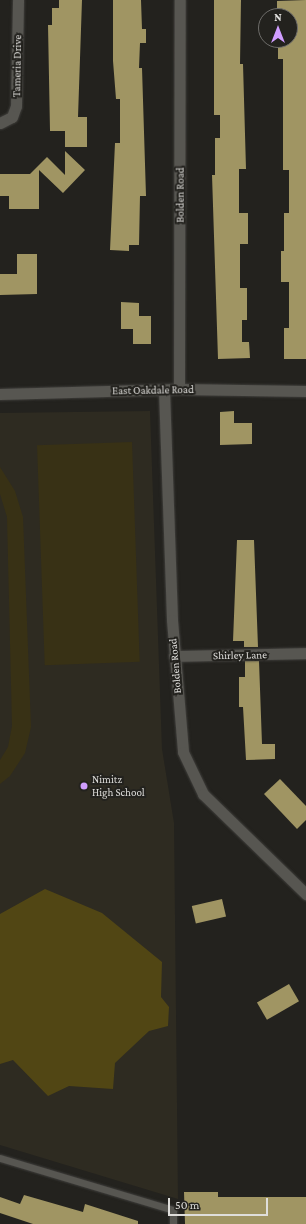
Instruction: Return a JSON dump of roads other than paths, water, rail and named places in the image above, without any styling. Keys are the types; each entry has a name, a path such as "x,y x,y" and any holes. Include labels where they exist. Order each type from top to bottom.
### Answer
{"street":[{"name":"Tameria Drive","path":"0,123 12,116 16,106 18,0"},
{"name":"Bolden Road","path":"180,0 180,389"},
{"name":"East Oakdale Road","path":"0,394 180,389 306,391"},
{"name":"Bolden Road","path":"164,390 174,656 183,752 193,778 203,794 306,894"},
{"name":"Shirley Lane","path":"174,656 306,653"}],"lane":[{"path":"0,1158 173,1210 173,1224"}],"place":[{"name":"Nimitz High School","path":"84,786"}]}
